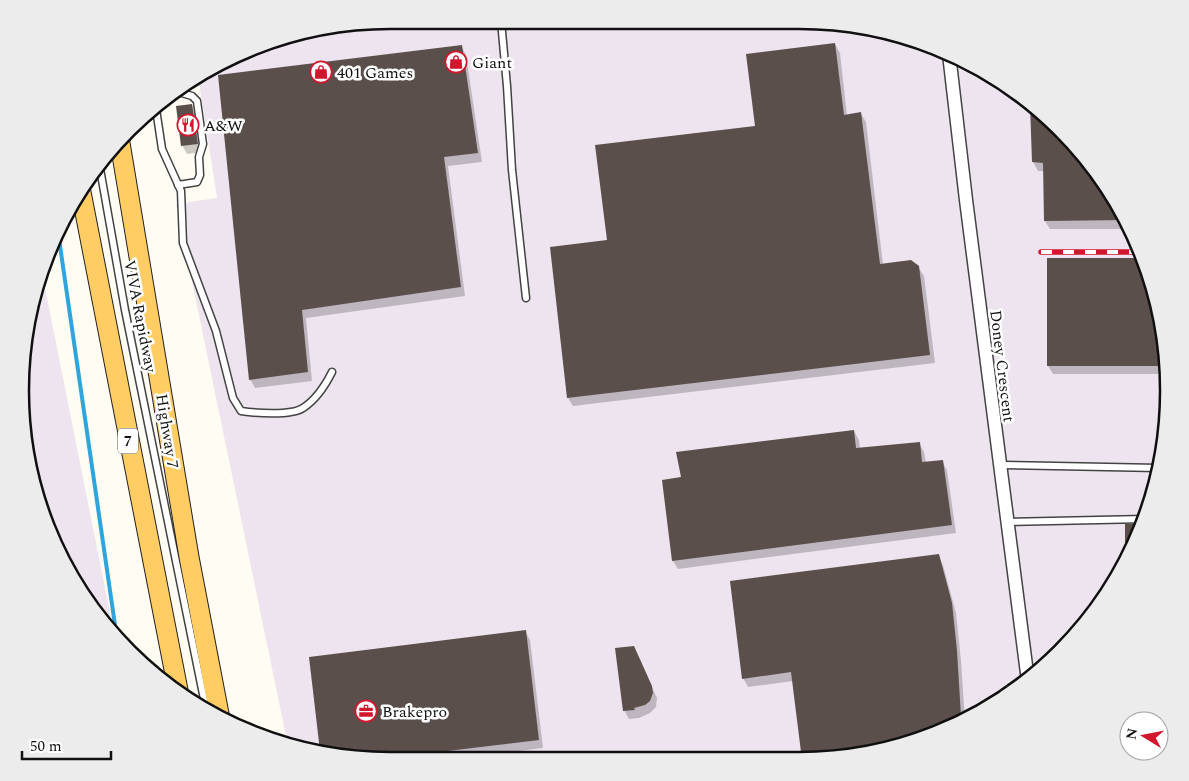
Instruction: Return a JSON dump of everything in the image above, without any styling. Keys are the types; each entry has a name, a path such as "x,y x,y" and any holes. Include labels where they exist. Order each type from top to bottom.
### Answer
{"main road":[{"name":"Highway 7","path":"121,150 189,557 218,708"},
{"name":"7","path":"83,201 176,681"}],"street":[{"name":"Doney Crescent","path":"950,62 1027,671"}],"lane":[{"path":"502,29 512,170 526,298"},
{"path":"178,185 197,182 200,174 199,157 202,144 197,101 192,96 185,94"},
{"path":"157,115 162,149 181,191 183,243 216,331 233,398 241,411 266,414 302,410 324,389 332,372"},
{"name":"VIVA Rapidway","path":"100,175 127,319 204,700"},
{"path":"1000,465 1152,468"},
{"path":"1007,522 1137,519"}],"shaded area":[{"path":"390,29 799,29 846,32 892,41 915,48 937,56 979,77 1019,104 1037,119 1085,170 1112,210 1123,231 1133,252 1148,297 1157,343 1159,367 1160,390 1157,438 1148,484 1141,507 1123,550 1099,591 1070,629 1037,662 1019,677 979,704 937,725 892,740 846,749 799,752 390,752 343,749 286,737 176,204 217,198 199,84 252,56 297,41 320,36 343,32"},
{"path":"44,286 111,620 77,571 56,529 41,484 36,461 30,414 30,367 36,320"}],"building":[{"path":"835,43 844,115 861,112 880,264 911,260 919,266 930,355 567,398 550,247 607,240 595,145 755,126 746,54"},
{"path":"462,45 478,153 444,157 461,287 302,310 308,372 249,380 218,75"},
{"name":"A&W","path":"192,104 198,144 181,146 176,106"},
{"path":"1030,113 1054,135 1085,170 1117,220 1044,221 1043,163 1032,162"},
{"path":"1047,258 1135,258 1148,297 1157,343 1159,366 1047,366"},
{"path":"854,430 856,448 920,442 922,462 943,460 952,525 672,561 662,480 681,477 676,452"},
{"path":"1125,524 1135,524 1133,529 1125,546"},
{"path":"939,554 952,603 961,714 937,725 892,740 846,749 801,752 791,672 742,679 730,581"},
{"path":"526,630 539,740 439,752 367,751 319,745 309,657"},
{"path":"634,646 652,686 653,693 650,701 645,705 634,708 635,710 623,711 615,648"}],"waterway":[{"path":"60,244 115,624"}],"railway":[{"path":"1041,252 1133,252"}],"place":[{"name":"Giant","path":"456,62"},
{"name":"401 Games","path":"321,72"},
{"name":"A&W","path":"188,125"},
{"name":"Brakepro","path":"366,711"}]}
